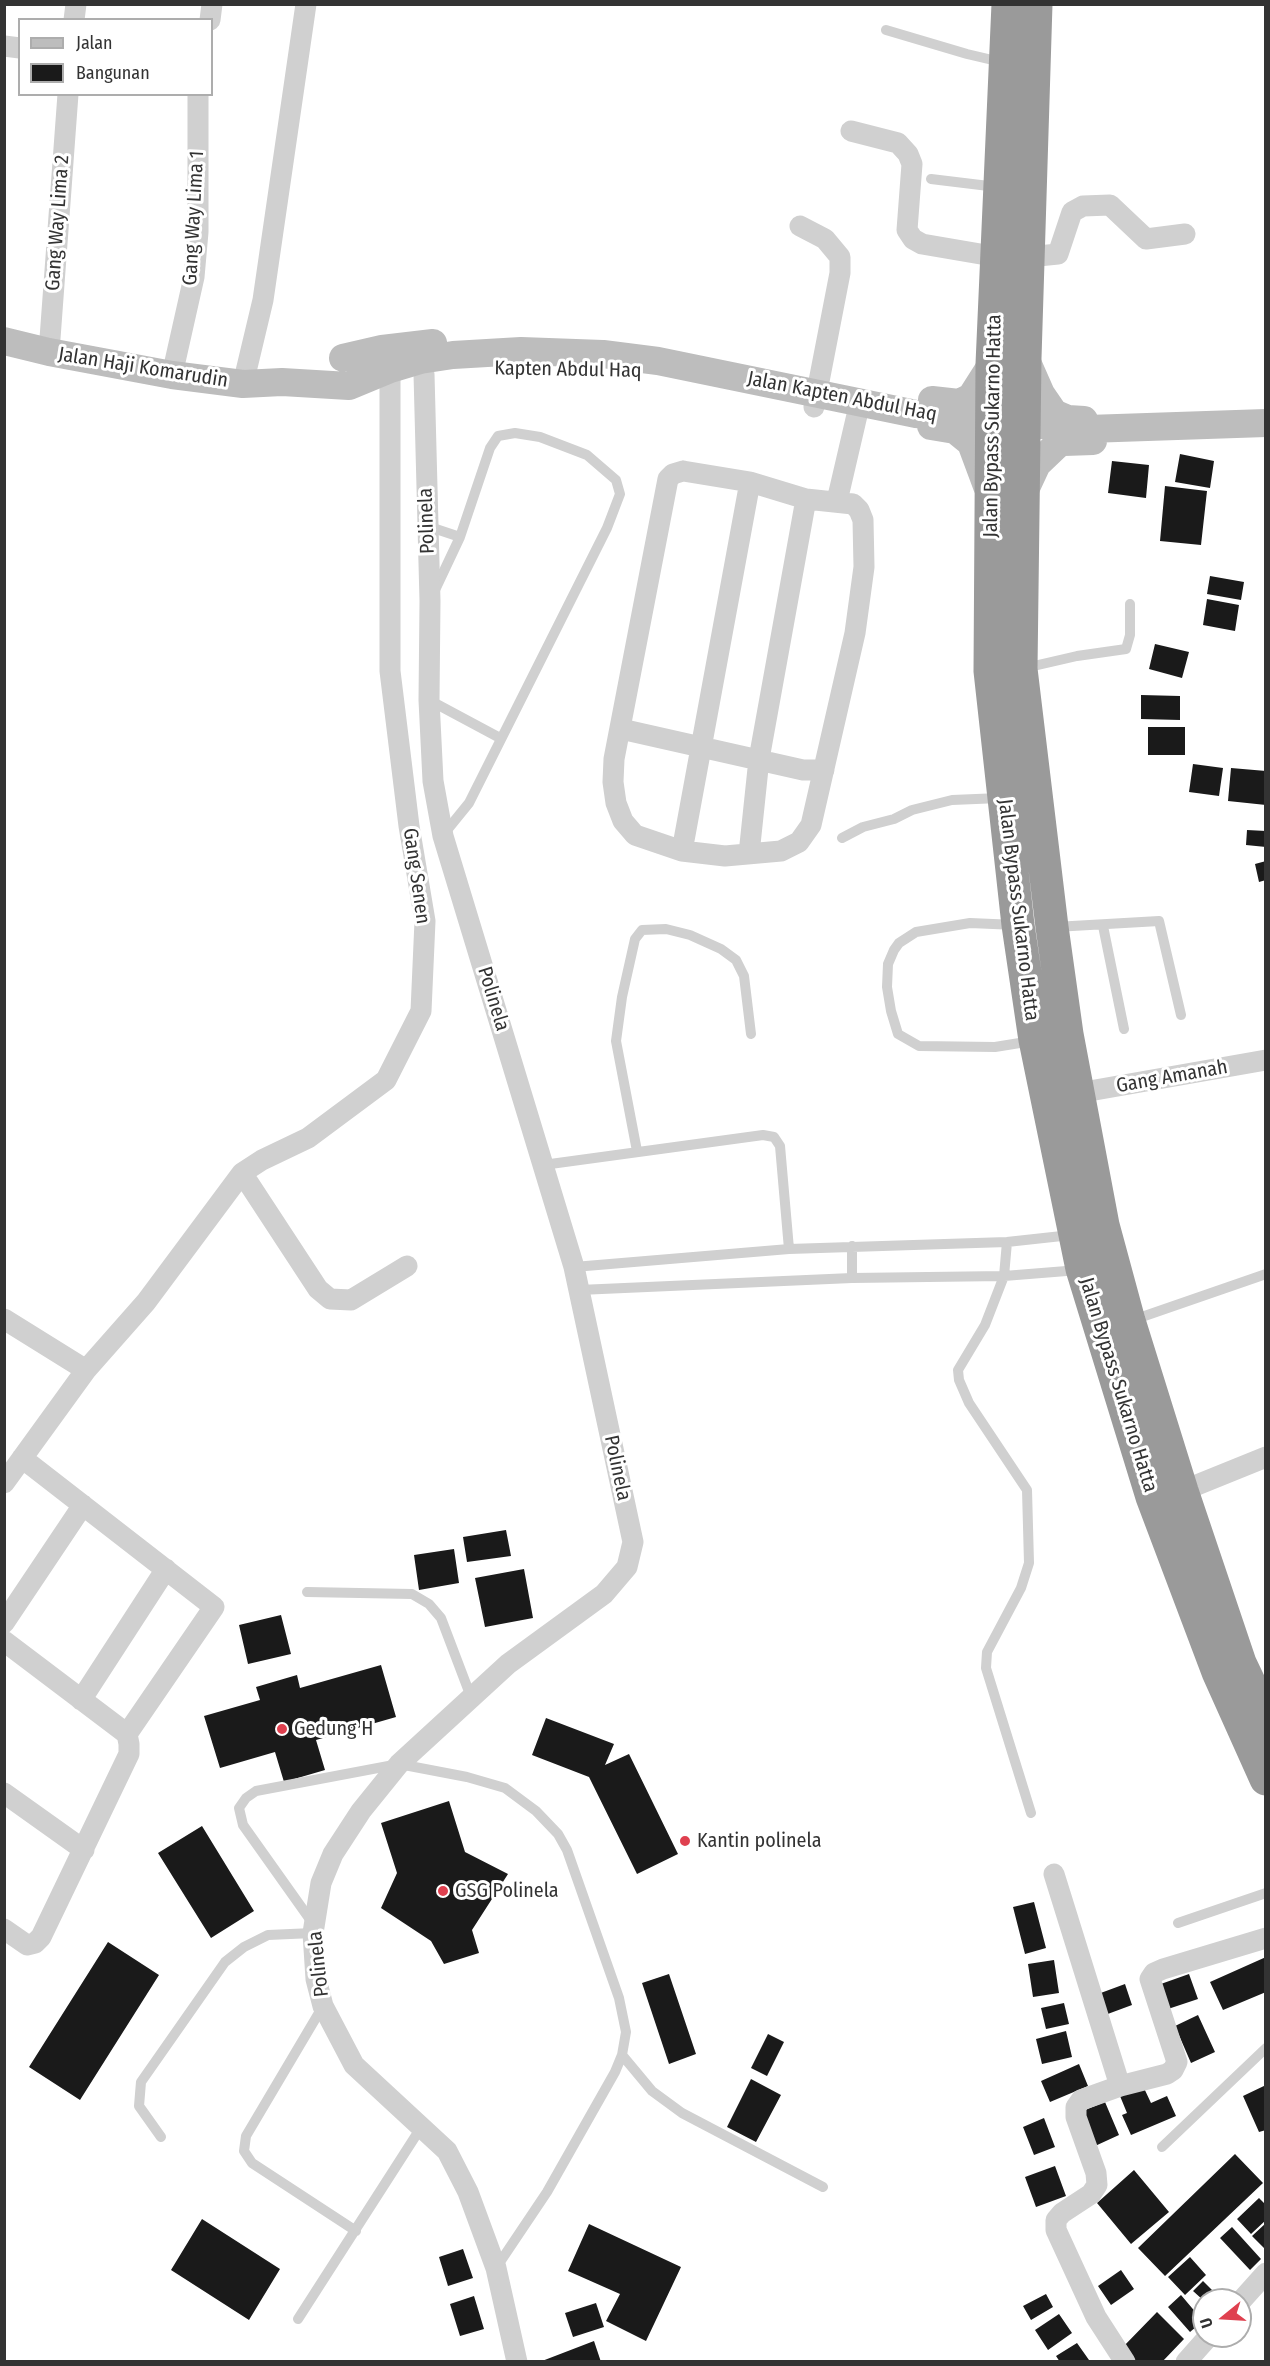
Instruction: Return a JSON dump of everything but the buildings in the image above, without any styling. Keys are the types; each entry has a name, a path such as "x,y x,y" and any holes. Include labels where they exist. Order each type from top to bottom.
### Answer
{"highway":[{"name":"Jalan Bypass Sukarno Hatta","path":"1008,4 1021,63 1013,257 992,364 1021,669 1035,926 1051,1037 1073,1235 1152,1497 1218,1672 1266,1779"},
{"name":"Jalan Bypass Sukarno Hatta","path":"1035,926 1004,798 990,671 1006,497 1025,358 1013,257 1000,187 1021,63 1036,4"},
{"name":"Jalan Bypass Sukarno Hatta","path":"1051,1037 1078,1093 1103,1225 1129,1321 1182,1491 1240,1663 1266,1718"}],"street":[{"path":"243,384 263,300 306,4"},
{"name":"Gang Way Lima 2","path":"49,352 68,96"},
{"name":"Gang Way Lima 1","path":"172,375 194,277 198,96"},
{"path":"851,131 898,143 908,154 912,164 907,230 913,239 922,244 1013,257 1058,254 1072,212 1083,206 1110,205 1146,239 1185,234"},
{"path":"800,226 825,239 840,257 840,273 817,394"},
{"name":"Kapten Abdul Haq","path":"344,358 382,349 497,336 583,336 671,348 817,394 857,415 942,415 971,397 992,364"},
{"path":"583,336 590,348 591,358 583,366"},
{"name":"Jalan Haji Komarudin","path":"4,341 49,352 172,375 243,384 282,382"},
{"name":"Jalan Kapten Abdul Haq","path":"282,382 350,386 390,369 521,351 603,354 658,361 916,414 1088,429 1263,423"},
{"name":"Jalan Kapten Abdul Haq","path":"282,382 305,370 344,358 424,364"},
{"name":"Jalan Kapten Abdul Haq","path":"1025,358 1041,394 1054,413 1087,430"},
{"name":"Kapten Abdul Haq","path":"350,386 390,380 424,364 449,370 526,365 583,366 647,371 817,394 942,415 955,430 971,442 978,458 1006,497"},
{"name":"Polinela","path":"424,364 430,601 429,700 433,781 443,836 574,1267 633,1542 632,1555 627,1567 604,1594 508,1664 399,1764 361,1810 333,1854 321,1883 313,1929 316,1979 323,2006 354,2065 447,2151 468,2192 496,2268 517,2361"},
{"name":"Gang Senen","path":"4,1483 86,1370 146,1302 242,1173 262,1160 308,1138 386,1080 422,1011 425,921 409,826 390,671 390,380"},
{"path":"837,501 857,415"},
{"name":"Jalan Kapten Abdul Haq","path":"1006,497 1042,457 1087,430 1263,423"},
{"path":"683,471 750,482 806,499 837,501 854,504 859,510 863,520 864,567 855,633 811,825 799,842 781,851 725,856 682,851 635,835 623,821 616,803 613,782 614,759 668,479 677,472 683,471"},
{"path":"682,851 750,482"},
{"path":"750,854 759,759 806,499"},
{"path":"621,729 804,770 824,770"},
{"name":"Gang Amanah","path":"1078,1093 1266,1060"},
{"path":"242,1173 318,1289 330,1299 351,1300 407,1266"},
{"path":"4,1320 86,1370"},
{"path":"1182,1491 1266,1457"},
{"path":"4,1929 27,1945 35,1943 41,1937 129,1754 127,1734 214,1607 22,1458"},
{"path":"4,1623 83,1505"},
{"path":"81,1700 166,1569"},
{"path":"4,1641 127,1734"},
{"path":"4,1793 84,1850"},
{"path":"1054,1874 1120,2086"},
{"path":"1125,2361 1096,2318 1056,2230 1056,2220 1062,2213 1091,2194 1097,2185 1096,2173 1076,2117 1076,2107 1081,2100 1120,2086 1167,2074 1173,2070 1176,2062 1150,1979 1154,1974 1163,1968 1266,1938"},
{"path":"1252,2289 1266,2273"},
{"path":"1186,2361 1198,2348"}],"lane":[{"path":"886,30 967,54 1021,63"},
{"path":"931,179 1000,187"},
{"path":"430,601 460,537 490,448 498,436 515,433 540,437 587,455 616,480 620,495 607,528 469,803 443,836"},
{"path":"428,526 460,537"},
{"path":"1021,669 1077,656 1126,649 1130,635 1130,604"},
{"path":"429,700 500,738"},
{"path":"842,838 863,827 894,819 912,810 952,800 1004,798"},
{"path":"1051,1037 995,1047 919,1046 898,1034 891,1011 887,987 888,964 894,950 899,943 916,932 970,923 1103,926 1159,921 1181,1015"},
{"path":"1103,926 1124,1029"},
{"path":"637,1151 616,1041 622,997 635,939 642,930 666,929 690,934 721,949 736,960 744,976 751,1035"},
{"path":"543,1165 763,1135 774,1137 780,1146 789,1249"},
{"path":"574,1267 789,1249 1008,1242 1073,1235"},
{"path":"1008,1242 1004,1276 985,1326 958,1370 959,1380 969,1403 1027,1490 1029,1563 1021,1588 987,1652 987,1668 1031,1813"},
{"path":"852,1246 852,1278"},
{"path":"579,1290 852,1278 1004,1276 1082,1269"},
{"path":"1129,1321 1266,1274"},
{"path":"307,1592 412,1594 429,1604 441,1618 471,1697"},
{"path":"161,2137 139,2106 141,2082 225,1962 244,1947 267,1935 313,1929 243,1825 239,1815 242,1802 256,1791 399,1764 466,1777 505,1788 536,1811 558,1834 567,1850 619,1998 626,2032 622,2055 615,2072 548,2192 496,2268"},
{"path":"1178,1923 1266,1893"},
{"path":"323,2006 246,2136 244,2151 252,2163 356,2231"},
{"path":"1161,2147 1266,2049"},
{"path":"622,2055 652,2091 682,2113 824,2187"},
{"path":"298,2319 422,2126"}],"place":[{"name":"Gedung H","path":"282,1729"},
{"name":"Kantin polinela","path":"685,1841"},
{"name":"GSG Polinela","path":"443,1891"}]}
